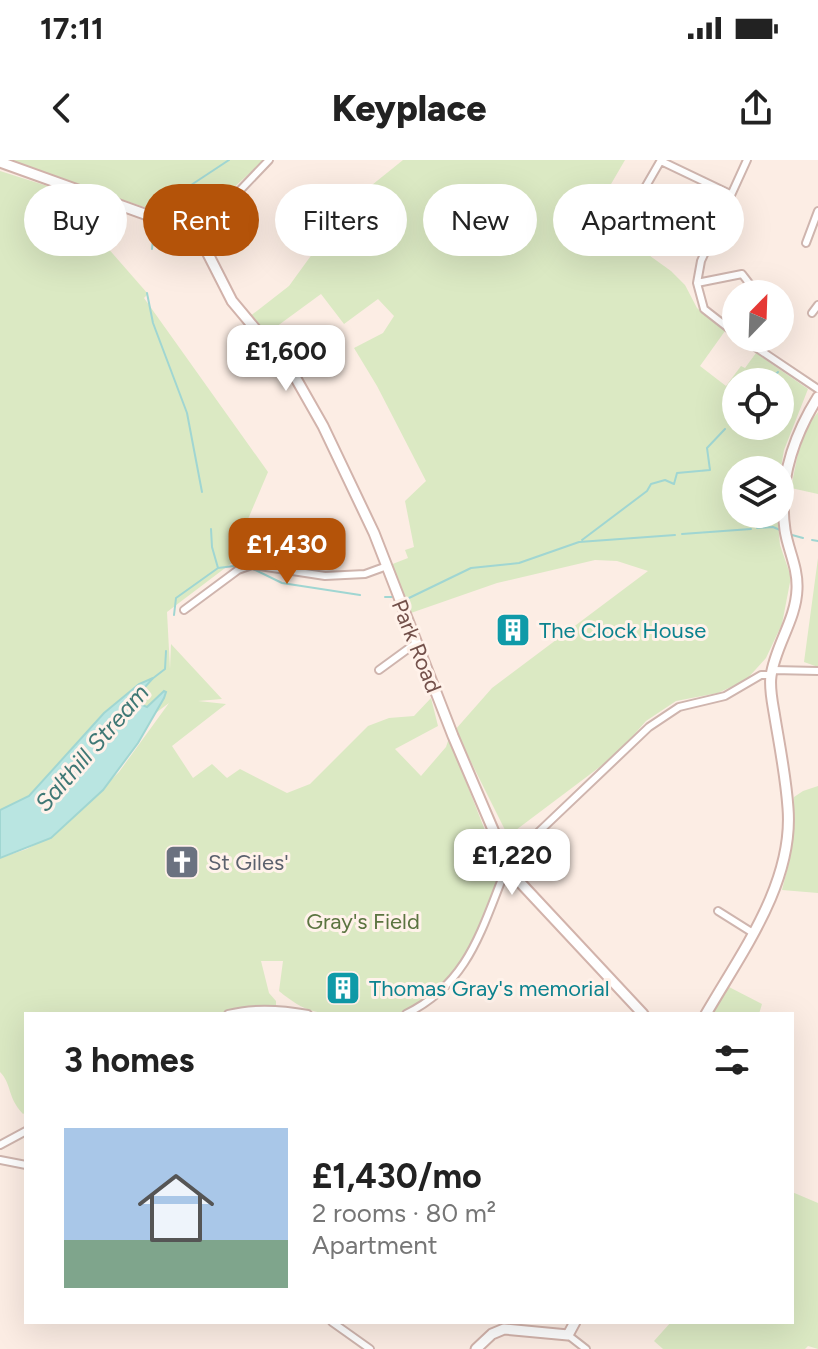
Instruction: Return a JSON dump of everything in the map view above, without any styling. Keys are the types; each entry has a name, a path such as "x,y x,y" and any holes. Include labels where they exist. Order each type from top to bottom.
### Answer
{"main road":[{"path":"0,162 143,213"},
{"name":"Park Road","path":"209,256 232,301 294,375 310,402 387,566 416,643 516,878 641,1012"},
{"path":"707,1012 771,896 787,843 789,812 772,672 797,599 796,563 785,531 785,482 789,457 800,428 818,397"},
{"path":"476,1349 492,1334 504,1329 568,1335 574,1324"}],"street":[{"path":"246,184 269,160"},
{"path":"647,184 661,160 710,184"},
{"path":"735,184 747,160"},
{"path":"806,243 814,233 818,211"},
{"path":"703,256 697,283 704,309 722,323"},
{"path":"697,283 742,274 747,280"},
{"path":"812,313 818,305"},
{"path":"763,352 818,389"},
{"path":"184,610 238,570 252,565 325,576 365,574 387,566"},
{"path":"379,670 416,643"},
{"path":"409,1012 436,995 464,967 506,869 507,856 525,845 649,727 679,707 725,696 761,675 818,671"},
{"path":"718,911 753,933"},
{"path":"241,1012 260,1009 297,1012"},
{"path":"0,1145 24,1132"},
{"path":"0,1160 24,1165"},
{"path":"335,1324 370,1349"},
{"path":"568,1335 586,1349"}],"green space":[{"path":"6,160 264,160 238,184 143,184 143,207 127,201 127,184 76,184"},
{"path":"403,160 625,160 611,184 553,184 553,256 650,256 671,271 685,285 697,308 722,329 722,335 700,366 722,383 722,440 788,440 783,456 722,456 722,528 778,528 780,545 791,577 782,624 766,658 746,680 718,693 676,701 646,721 617,754 508,836 455,730 492,688 648,571 617,561 595,560 497,583 408,614 390,565 408,558 405,550 414,547 405,501 426,481 354,348 383,333 394,316 378,299 344,324 321,294 265,335 249,317 289,286 311,256 407,256 407,184 373,184"},
{"name":"Gray's Field","path":"0,171 41,184 24,184 24,256 115,256 148,294 144,298 268,472 240,538 237,559 167,612 170,669 171,644 222,699 198,701 226,704 172,746 193,778 212,764 227,778 240,769 287,793 310,784 368,726 389,718 414,716 431,698 438,726 395,749 421,776 446,747 449,738 493,851 495,865 504,869 477,932 453,974 437,992 404,1012 315,1012 298,1005 279,991 283,961 261,961 269,993 276,1006 236,1012 24,1012 23,1114 0,1072 0,858 27,849 58,832 119,772 169,703 32,806 0,825"},
{"path":"756,353 778,368 745,368"},
{"path":"794,379 808,389 794,425"},
{"path":"818,412 818,494 794,489 802,433"},
{"path":"818,558 818,667 804,662"},
{"path":"818,786 818,893 782,890 788,866 794,797"},
{"path":"729,987 762,1004 760,1012 712,1012"},
{"path":"794,1193 818,1203 818,1349 808,1346 805,1349 663,1349 654,1341 669,1324 794,1324"}],"water":[{"path":"153,678 137,696 138,703 147,707 164,691 164,698 138,743 103,790 51,838 0,858 0,810 29,796 104,713 139,684"}],"waterway":[{"path":"193,184 229,160"},
{"path":"147,293 153,323 187,413 202,492"},
{"path":"582,540 647,491 651,484 665,480 674,484 677,473 710,470 707,448 722,432"},
{"name":"Salthill Stream","path":"775,528 780,530"},
{"path":"211,529 218,568"},
{"name":"Salthill Stream","path":"682,534 751,529"},
{"name":"Salthill Stream","path":"403,598 409,598 471,568 519,563 579,542 675,535"},
{"name":"Salthill Stream","path":"792,535 803,538"},
{"name":"Salthill Stream","path":"812,540 818,541"},
{"name":"Salthill Stream","path":"174,615 176,598 218,568 242,565"},
{"name":"Salthill Stream","path":"253,569 282,583 360,595"},
{"name":"Salthill Stream","path":"385,597 392,597"},
{"name":"Salthill Stream","path":"152,679 165,669 166,651"}],"place":[{"name":"The Clock House","path":"513,630"},
{"name":"St Giles'","path":"182,862"},
{"name":"Thomas Gray's memorial","path":"343,988"}]}
